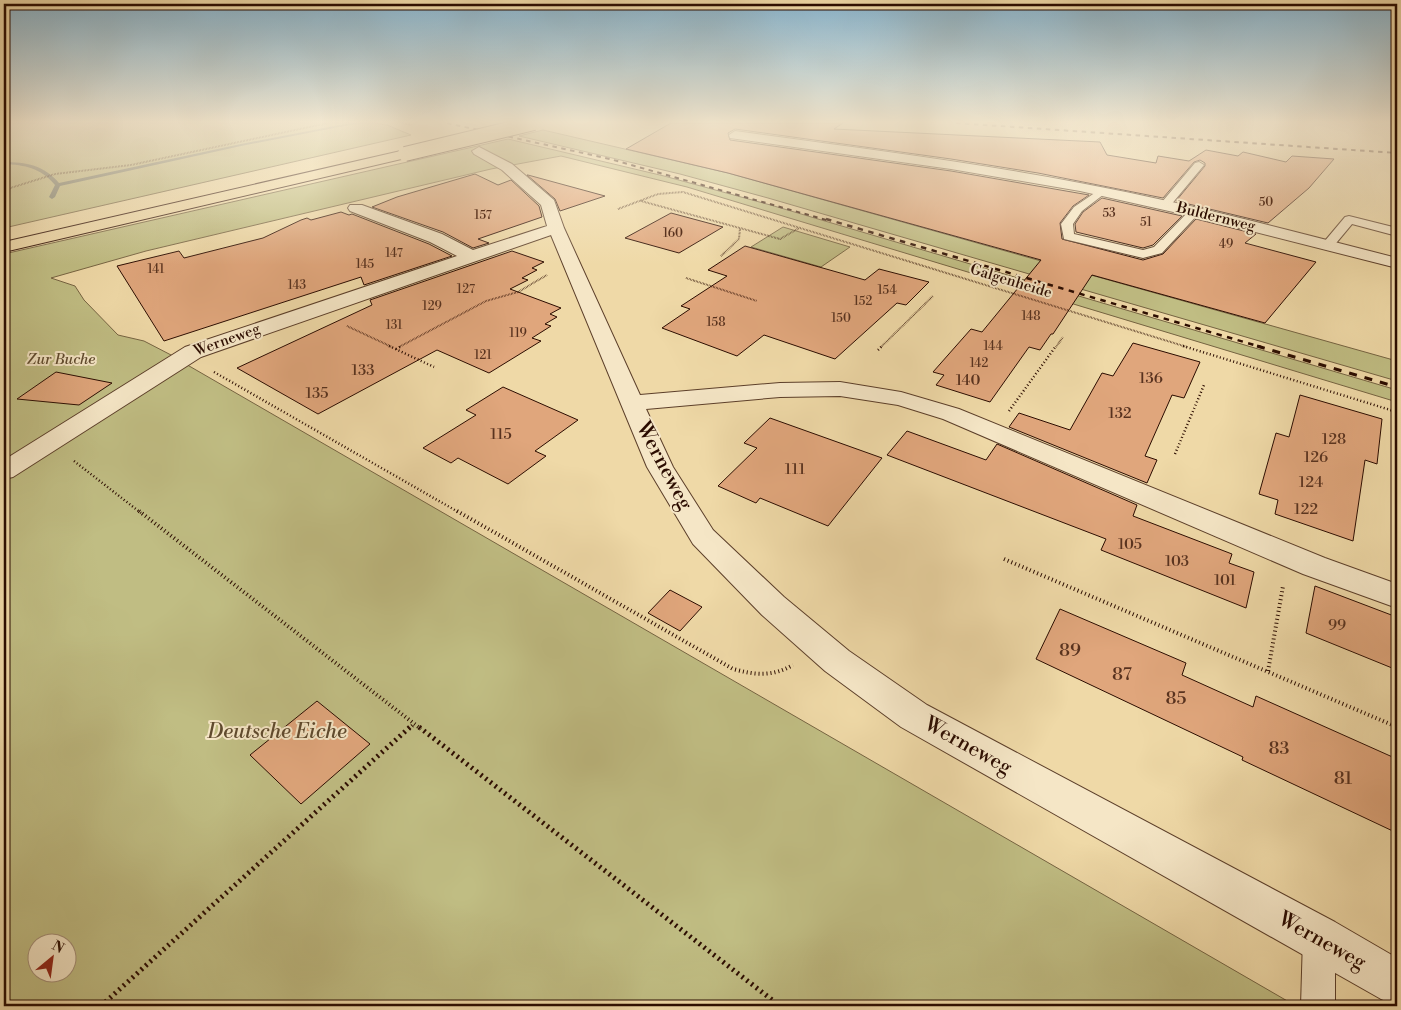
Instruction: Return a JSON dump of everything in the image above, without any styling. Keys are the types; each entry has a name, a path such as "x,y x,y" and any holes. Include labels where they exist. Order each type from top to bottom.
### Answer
{"highway":[{"path":"4,234 288,170"},
{"path":"4,247 335,170"}],"street":[{"name":"Werneweg","path":"511,170 548,203 556,228 660,467 704,538 774,606 820,646 914,716 1319,938 1397,983"},
{"name":"Buldernweg","path":"986,170 1166,204 1397,263"},
{"path":"356,208 436,238 472,257"},
{"name":"Werneweg","path":"4,471 185,356 312,310 556,228"},
{"name":"Werneweg","path":"632,403 780,390 840,389 901,399 951,414 1289,556 1397,596"}],"lane":[{"path":"1166,204 1195,170"},
{"path":"1102,191 1078,209 1067,224 1068,236 1143,254 1158,250 1195,211"},
{"path":"1328,245 1349,220 1397,232"},
{"path":"1318,1006 1319,938"}],"path":[{"path":"4,190 49,175 89,170"},
{"name":"Galgenheide","path":"618,209 673,191 683,192 1397,412"},
{"path":"641,200 780,239 799,228"},
{"path":"722,256 739,239 740,228"},
{"path":"396,349 486,301 518,292 550,274 574,269"},
{"path":"686,278 757,301"},
{"path":"878,350 933,296"},
{"path":"312,310 434,367"},
{"path":"994,432 1063,337"},
{"path":"185,356 733,669 760,676 780,674 820,646"},
{"path":"1175,454 1204,385"},
{"path":"42,446 62,451 780,1006"},
{"path":"1268,671 1289,556"},
{"path":"1004,559 1397,727"},
{"path":"101,1006 414,724"},
{"path":"1216,1006 1216,1003 1222,1006"}],"green space":[{"path":"4,170 257,170 4,228"},
{"name":"Zur Buche","path":"372,170 486,170 146,251 51,278 75,286 84,300 118,335 144,341 173,356 4,464 4,254"},
{"path":"618,170 639,170 774,206 1397,390 1397,402 687,187"},
{"path":"664,170 716,170 728,173 1397,361 1397,381 768,198"},
{"path":"783,227 850,247 821,267 751,247"},
{"name":"Deutsche Eiche","path":"184,363 1296,1006 4,1006 4,480"}],"building":[{"path":"716,170 951,171 1089,195 1073,206 1060,223 1062,239 1143,260 1163,254 1196,219 1256,234 1245,243 1316,262 1265,323 1092,275 1053,334 1051,334 1040,350 1029,347 990,402 936,385 944,375 933,372 971,329 982,332 1041,260"},
{"path":"1020,170 1187,170 1163,198"},
{"path":"1202,170 1324,170 1309,188 1268,223 1176,201"},
{"path":"475,174 498,185 511,180 539,206 542,217 478,239 489,243 473,248 443,232 372,207 397,197"},
{"path":"527,175 605,196 560,211 555,199"},
{"path":"1102,198 1182,216 1153,245 1143,248 1076,232 1075,224 1083,212"},
{"path":"341,212 349,215 352,214 429,244 452,256 364,285 361,277 164,341 117,266 179,251 184,258 263,238 307,218 311,220"},
{"path":"671,213 723,227 679,253 625,238"},
{"path":"745,246 865,280 879,269 929,282 906,305 897,303 835,359 764,335 737,356 662,328 690,309 681,306 727,276 708,270"},
{"path":"512,251 544,262 532,268 537,270 522,278 528,280 510,289 561,308 550,314 557,317 545,324 551,326 532,338 541,341 489,373 437,350 318,414 237,368 372,305 370,300"},
{"path":"1133,343 1200,362 1184,398 1172,395 1145,456 1157,460 1147,483 1009,427 1019,413 1070,430 1102,373 1113,376"},
{"path":"56,372 112,383 79,405 17,399"},
{"path":"503,387 578,420 535,451 546,456 508,484 458,458 451,463 423,448 476,415 466,410"},
{"path":"1300,395 1382,419 1377,464 1365,460 1353,541 1275,514 1278,500 1259,494 1276,433 1289,437"},
{"path":"770,418 882,458 828,526 760,498 756,503 718,486 757,448 744,443"},
{"path":"907,431 986,460 997,444 1137,505 1133,516 1232,554 1229,563 1254,572 1246,608 1101,550 1106,539 887,455"},
{"path":"1315,586 1394,616 1393,627 1397,628 1397,670 1306,633"},
{"path":"670,590 702,607 680,631 648,613"},
{"path":"1060,609 1186,663 1182,675 1253,707 1256,696 1397,759 1397,833 1242,760 1243,757 1036,659"},
{"path":"317,701 370,744 301,804 250,755"}],"waterway":[{"path":"43,170 58,185"},
{"path":"58,185 126,170"},
{"path":"52,197 58,185"}],"railway":[{"path":"650,170 830,221"},
{"path":"826,219 1261,347"},
{"path":"1257,346 1397,387"}]}
